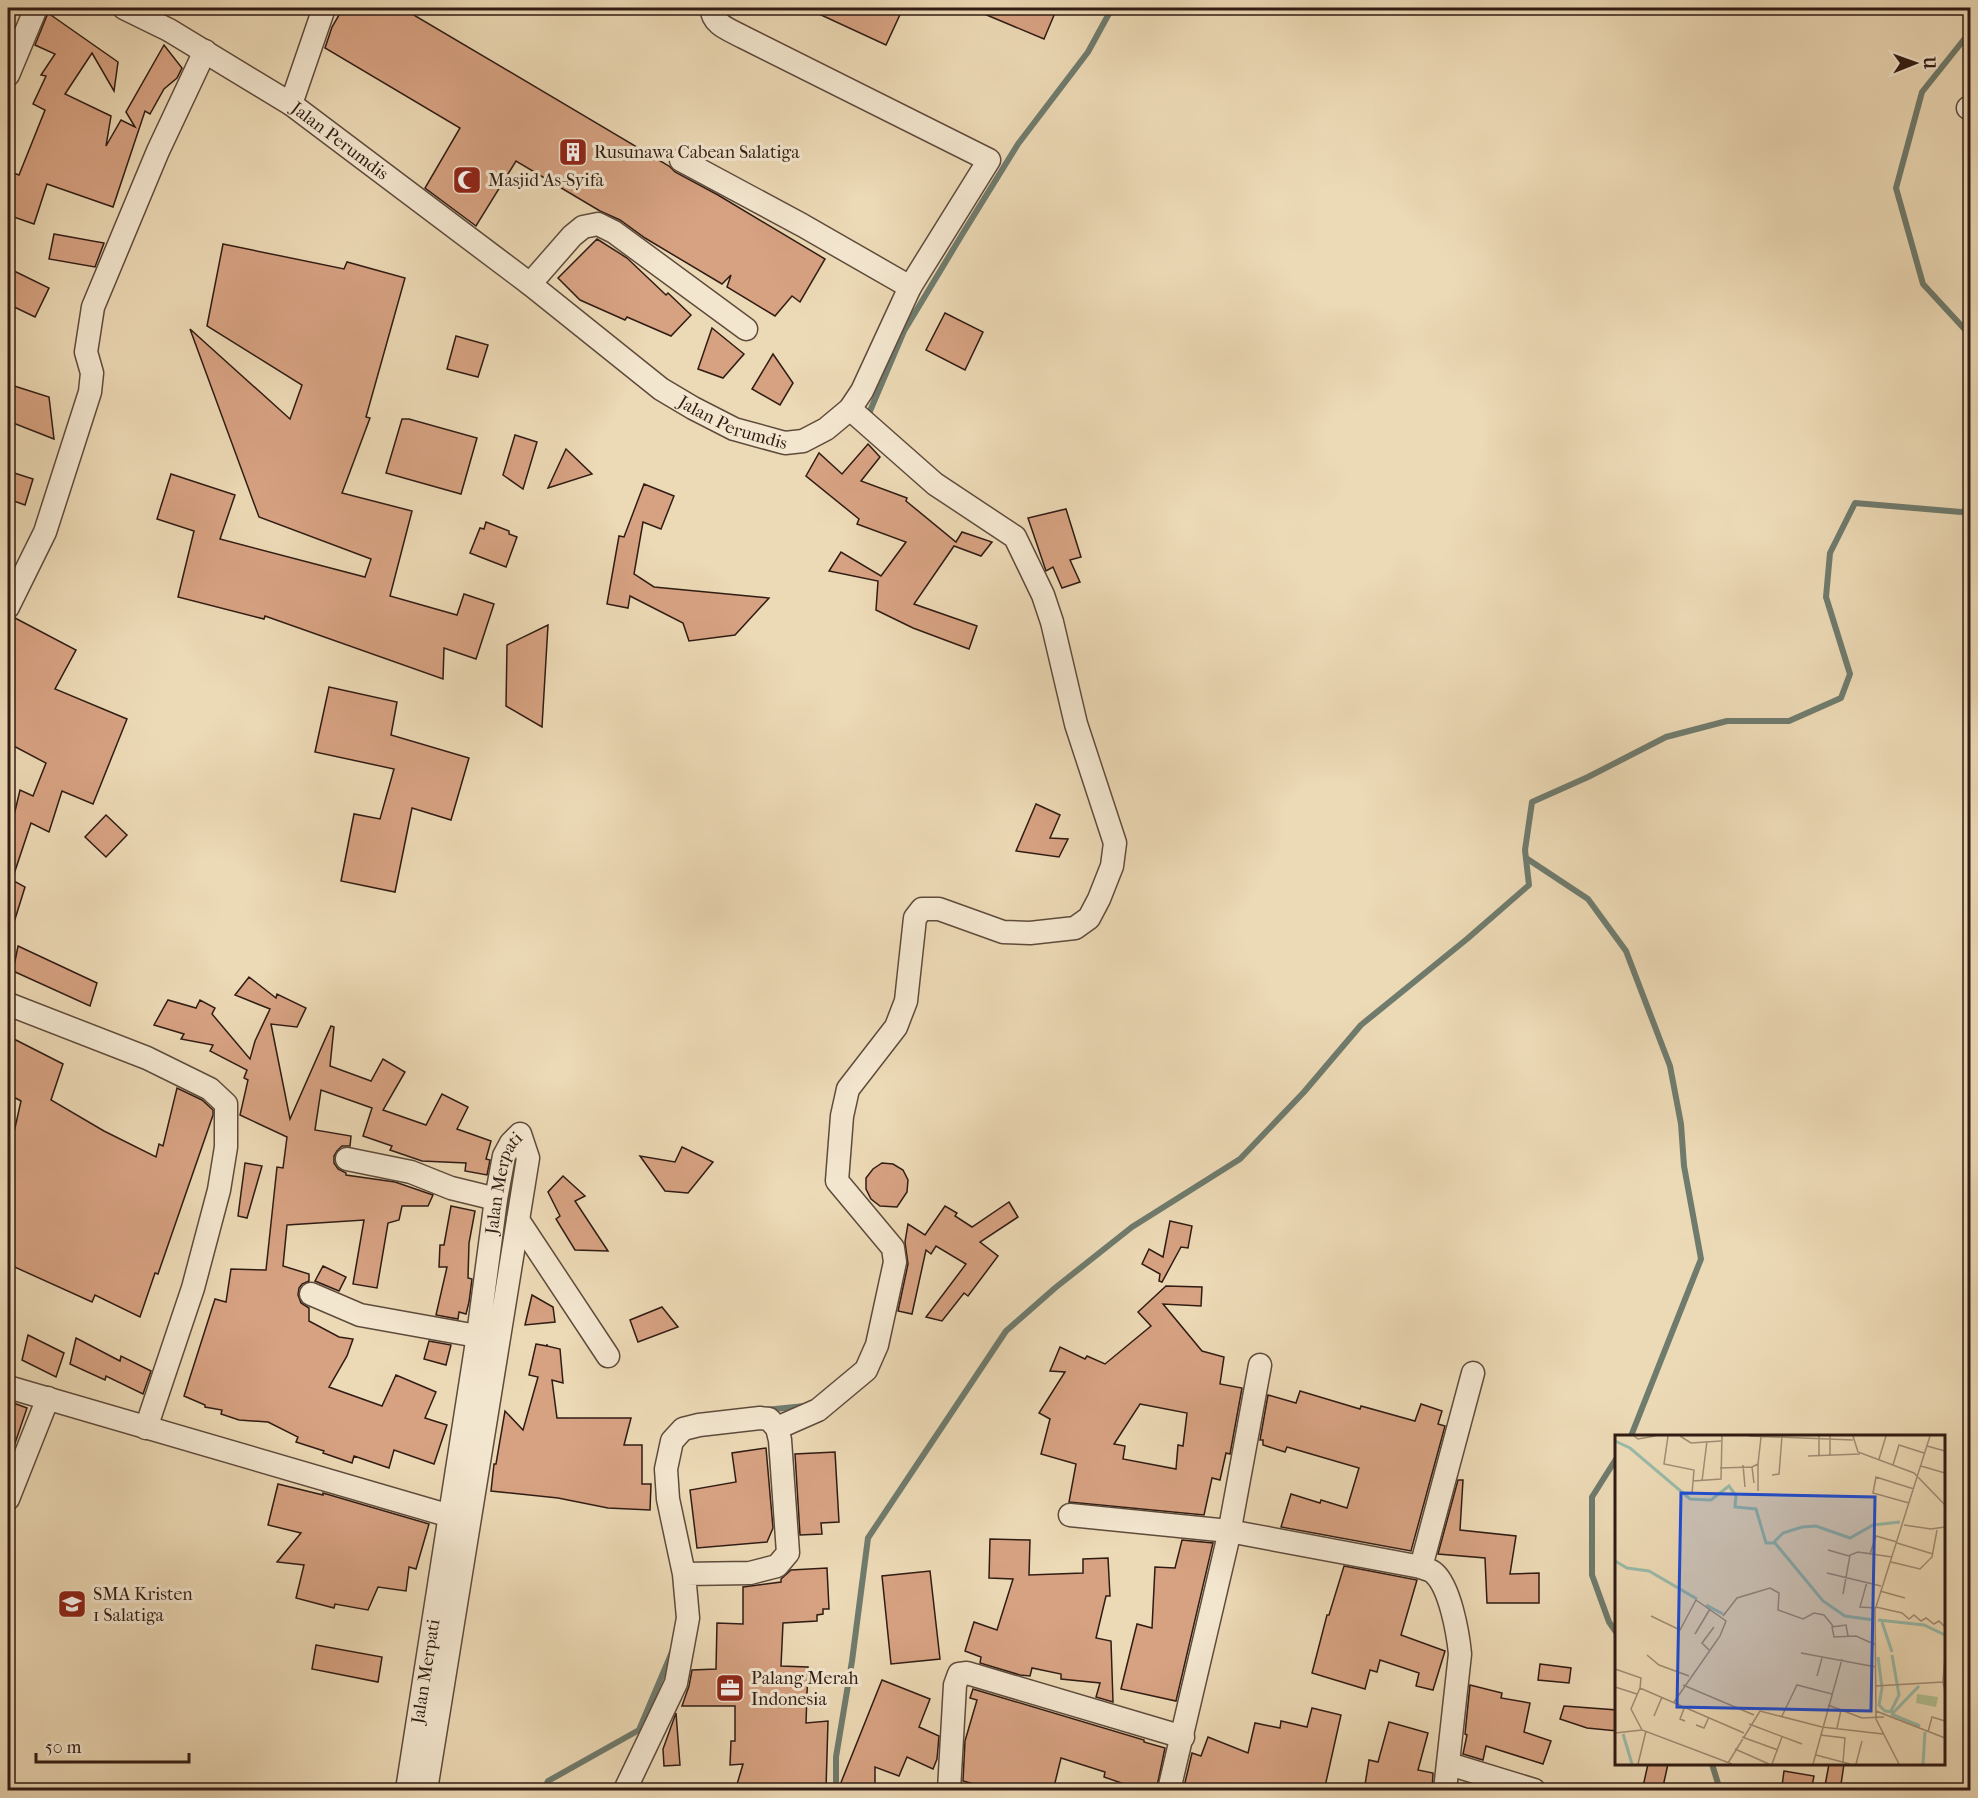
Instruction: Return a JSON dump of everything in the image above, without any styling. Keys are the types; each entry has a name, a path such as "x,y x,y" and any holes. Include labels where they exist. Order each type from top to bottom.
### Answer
{"street":[{"path":"8,75 36,8"},
{"name":"Jalan Perumdis","path":"124,8 205,51 291,104 530,284 661,389 735,429 785,443 802,441 826,429 860,418 862,391 910,287 989,160 743,37 715,21 712,8"},
{"path":"291,104 324,8"},
{"path":"8,607 45,532 90,392 92,374 86,352 93,307 154,161 205,51"},
{"path":"681,160 802,225 910,287"},
{"path":"530,284 572,236 583,227 598,224 614,232 746,329"},
{"path":"777,1428 818,1410 866,1370 877,1346 896,1262 893,1248 837,1181 838,1149 848,1089 896,1028 906,1001 915,918 922,909 939,909 1003,932 1030,933 1075,928 1089,918 1099,898 1112,866 1114,843 1076,724 1052,622 1043,595 1015,537 935,484 860,418"},
{"path":"8,1004 158,1063 210,1089 226,1104 226,1147 219,1190 193,1288 146,1428"},
{"name":"Jalan Merpati","path":"407,1791 459,1518 518,1220 528,1158 520,1134 511,1143 504,1156 496,1199 477,1336 459,1518 426,1791"},
{"path":"347,1159 411,1172 468,1193 496,1199"},
{"path":"518,1220 608,1356"},
{"path":"311,1294 360,1315 477,1336"},
{"path":"1169,1791 1230,1531 1260,1365"},
{"path":"1421,1567 1473,1373"},
{"path":"8,1388 459,1518"},
{"path":"8,1499 48,1398"},
{"path":"625,1791 676,1683 688,1618 684,1574 668,1499 666,1469 672,1441 683,1429 699,1425 769,1419 777,1428 780,1440 788,1553 777,1566 750,1573 684,1574"},
{"path":"1070,1515 1230,1531 1421,1567 1433,1572 1441,1583 1458,1632 1460,1654 1445,1791"},
{"path":"949,1791 955,1685 959,1674 967,1673 1183,1737"},
{"path":"1449,1764 1534,1791"}],"building":[{"name":"Rusunawa Cabean Salatiga","path":"343,8 402,8 825,259 800,302 792,296 775,316 727,287 731,275 722,284 645,238 620,220 600,211 516,161 476,226 425,188 460,128 325,48 332,27"},
{"path":"806,8 903,8 886,45"},
{"path":"970,8 1057,8 1044,39"},
{"path":"48,13 118,62 114,91 92,53 65,94 111,116 106,146 121,120 135,127 126,112 164,45 182,68 177,78 164,89 150,114 145,111 113,207 47,184 34,224 8,215 8,171 19,175 45,110 33,104 46,76 41,75 55,54 35,45"},
{"path":"54,234 104,243 95,267 49,259"},
{"path":"597,239 627,258 691,315 671,336 627,317 625,320 580,300 558,278"},
{"path":"223,244 344,269 347,262 405,278 366,417 370,418 342,493 412,511 390,596 457,615 464,594 494,604 476,659 444,648 443,679 265,616 264,619 178,597 194,531 157,519 171,474 235,495 220,539 365,577 371,559 259,517 190,329 290,419 302,385 207,326"},
{"path":"8,268 49,288 35,317 8,304"},
{"path":"945,313 983,332 965,370 926,350"},
{"path":"712,328 744,354 723,378 698,369"},
{"path":"456,336 488,345 478,377 447,369"},
{"path":"773,354 793,383 780,405 752,389"},
{"path":"8,384 49,397 54,439 8,421"},
{"path":"402,419 477,438 461,494 386,473"},
{"path":"515,435 537,442 523,489 503,475"},
{"path":"868,444 880,457 861,481 907,498 906,501 956,542 962,532 992,542 981,556 954,546 914,604 977,626 969,649 913,628 876,610 878,581 829,571 841,552 881,576 906,542 857,524 859,519 806,476 819,453 842,474"},
{"path":"566,449 592,474 548,488"},
{"path":"8,471 33,479 25,505 8,499"},
{"path":"644,484 674,496 661,529 643,522 634,574 654,587 769,598 735,635 689,641 683,623 630,596 628,608 607,604 619,536 624,537"},
{"path":"1066,509 1081,557 1070,560 1080,582 1062,588 1053,567 1046,571 1028,518"},
{"path":"486,522 509,531 509,534 517,537 506,567 470,553 480,528 484,529"},
{"path":"15,618 76,650 55,689 127,719 93,804 62,791 49,832 31,823 12,880 25,887 11,932 8,932 8,826 11,828 20,790 33,796 46,763 8,743 8,620"},
{"path":"548,625 542,727 506,706 507,645"},
{"path":"329,687 397,702 391,735 469,758 451,820 412,808 395,892 341,881 354,814 380,819 394,769 315,752"},
{"path":"1036,804 1060,815 1050,838 1068,839 1059,857 1016,851"},
{"path":"106,815 127,835 106,857 85,837"},
{"path":"18,946 97,983 90,1006 13,971"},
{"path":"249,977 276,998 277,994 306,1008 297,1027 271,1024 290,1119 331,1026 334,1027 330,1066 371,1081 383,1059 405,1072 383,1110 426,1125 442,1094 468,1107 457,1129 491,1141 486,1159 490,1160 487,1175 465,1171 466,1163 422,1161 390,1150 392,1146 363,1136 372,1108 321,1090 315,1130 351,1136 350,1146 342,1146 334,1156 334,1163 338,1169 346,1175 395,1182 433,1195 428,1206 402,1206 399,1220 388,1223 377,1288 353,1284 364,1220 287,1225 283,1266 309,1274 309,1281 302,1284 298,1295 301,1303 309,1308 309,1321 339,1337 353,1339 347,1356 329,1387 382,1406 396,1375 436,1392 425,1418 447,1425 434,1464 394,1450 389,1468 354,1456 352,1463 296,1442 298,1437 268,1422 239,1420 221,1414 222,1410 205,1407 184,1396 215,1299 226,1302 231,1269 266,1270 277,1167 283,1168 287,1137 240,1115 248,1080 244,1078 247,1070 210,1051 213,1045 181,1039 184,1034 154,1025 168,1000 196,1008 200,1000 215,1008 212,1014 250,1059 255,1041 270,1009 235,995"},
{"path":"8,1036 63,1064 51,1100 104,1131 156,1157 159,1144 163,1146 177,1088 202,1100 213,1110 158,1274 155,1273 140,1317 95,1295 92,1302 8,1264 8,1159 21,1101 8,1094"},
{"path":"682,1147 713,1162 688,1193 665,1191 640,1156 675,1162"},
{"path":"245,1163 262,1166 247,1218 238,1216"},
{"path":"882,1163 893,1164 903,1170 908,1180 907,1192 897,1207 880,1206 871,1199 866,1189 866,1178"},
{"path":"563,1176 585,1196 575,1201 608,1251 575,1250 556,1219 560,1216 548,1192"},
{"path":"1009,1202 1018,1217 980,1242 998,1256 968,1296 964,1293 942,1321 926,1317 966,1264 936,1246 931,1254 926,1250 912,1314 898,1311 908,1264 905,1242 908,1224 925,1235 945,1206 957,1213 955,1216 972,1227"},
{"path":"451,1206 475,1211 469,1243 468,1278 472,1279 469,1302 466,1314 459,1312 458,1319 436,1315 447,1267 439,1267 440,1245 444,1245"},
{"path":"1170,1221 1192,1226 1188,1248 1181,1247 1162,1282 1159,1281 1160,1274 1142,1264 1149,1249 1163,1257"},
{"path":"323,1266 346,1277 339,1291 315,1281"},
{"path":"1166,1286 1202,1287 1201,1306 1163,1304 1202,1351 1224,1357 1220,1384 1242,1388 1230,1454 1226,1453 1220,1480 1212,1478 1204,1515 1069,1502 1076,1464 1041,1454 1050,1419 1039,1413 1065,1372 1050,1371 1060,1347 1085,1359 1087,1356 1105,1364 1151,1326 1138,1312","holes":["1140,1404 1187,1413 1183,1446 1178,1445 1176,1469 1123,1459 1125,1446 1114,1444"]},
{"path":"532,1295 553,1307 555,1322 525,1325"},
{"path":"662,1307 678,1327 638,1342 630,1320"},
{"path":"28,1335 64,1353 56,1377 22,1360"},
{"path":"76,1338 120,1361 121,1356 151,1371 143,1394 106,1376 105,1380 70,1364"},
{"path":"429,1341 451,1345 446,1365 424,1359"},
{"path":"536,1344 560,1349 563,1383 552,1380 557,1418 631,1418 624,1445 642,1445 642,1484 651,1484 650,1510 608,1508 558,1498 491,1491 505,1411 523,1430 538,1377 529,1375"},
{"path":"1300,1391 1360,1409 1361,1406 1415,1421 1421,1404 1442,1411 1438,1424 1445,1426 1411,1551 1281,1527 1291,1494 1347,1508 1359,1468 1287,1447 1285,1452 1263,1445 1263,1440 1260,1440 1268,1395 1296,1403"},
{"path":"8,1401 27,1408 10,1458 8,1458"},
{"path":"766,1448 773,1528 767,1542 697,1548 690,1490 736,1482 732,1453"},
{"path":"835,1452 839,1522 821,1523 822,1534 800,1535 795,1454"},
{"path":"1458,1480 1463,1480 1460,1530 1516,1536 1510,1574 1539,1573 1539,1603 1487,1603 1485,1558 1438,1554"},
{"path":"278,1484 323,1495 323,1493 429,1524 416,1569 409,1567 406,1591 378,1587 368,1610 335,1604 334,1608 296,1598 304,1565 277,1562 301,1533 268,1525"},
{"path":"990,1539 1030,1540 1029,1575 1083,1573 1083,1559 1108,1558 1110,1596 1106,1596 1096,1638 1111,1641 1113,1702 1096,1697 1100,1683 1061,1679 1061,1674 1032,1668 1030,1676 1020,1675 980,1663 981,1657 965,1651 974,1622 997,1630 1013,1579 989,1578"},
{"path":"1182,1540 1213,1543 1176,1701 1121,1689 1137,1624 1152,1628 1155,1567 1175,1568"},
{"path":"1344,1566 1417,1580 1401,1635 1445,1651 1433,1690 1416,1686 1419,1673 1380,1660 1377,1672 1370,1670 1365,1689 1312,1673 1327,1615 1329,1615"},
{"path":"827,1568 829,1609 823,1609 823,1614 817,1615 817,1621 783,1623 781,1666 808,1667 806,1723 828,1721 826,1789 735,1791 743,1764 730,1765 731,1741 735,1741 735,1706 682,1706 692,1670 716,1669 717,1623 743,1624 743,1587 781,1582 781,1579 791,1570"},
{"path":"930,1571 940,1659 891,1664 882,1576"},
{"path":"316,1645 382,1657 378,1682 312,1669"},
{"path":"1540,1664 1571,1668 1569,1683 1538,1680"},
{"path":"882,1680 930,1699 919,1727 939,1736 937,1759 933,1769 907,1757 899,1776 875,1767 875,1787 840,1785"},
{"path":"1470,1685 1502,1693 1501,1698 1530,1703 1524,1732 1551,1741 1543,1764 1486,1746 1483,1760 1463,1754 1467,1735 1465,1734"},
{"path":"973,1689 1165,1748 1156,1791 1135,1791 1136,1788 1104,1777 1105,1772 1061,1758 1053,1791 1026,1787 1025,1791 1000,1791 963,1781 965,1741 977,1700 970,1698"},
{"path":"1564,1706 1615,1710 1615,1731 1587,1728 1560,1719"},
{"path":"1312,1708 1341,1715 1324,1791 1245,1791 1225,1786 1224,1791 1183,1791 1192,1753 1201,1756 1208,1737 1248,1753 1255,1723 1280,1728 1281,1721 1307,1727"},
{"path":"676,1713 680,1765 664,1766 663,1749"},
{"path":"1389,1722 1428,1733 1418,1770 1433,1773 1432,1791 1364,1791 1369,1760 1378,1762"},
{"path":"1648,1765 1668,1765 1662,1791 1642,1791"},
{"path":"1829,1765 1844,1765 1840,1791 1824,1791"},
{"path":"1784,1771 1814,1776 1811,1791 1782,1786"}],"waterway":[{"path":"867,418 904,331 1018,144 1088,52 1112,8"},
{"path":"1970,32 1922,92 1896,188 1923,284 1970,335"},
{"path":"836,1790 836,1757 852,1661 868,1538 1006,1331 1055,1288 1132,1227 1240,1159 1304,1092 1361,1025 1529,885 1525,850 1532,802 1588,777 1666,737 1727,721 1789,721 1841,698 1850,674 1826,597 1830,553 1855,503 1961,512 1970,509"},
{"path":"1526,858 1588,899 1626,951 1670,1066 1681,1124 1684,1166 1701,1259 1631,1435"},
{"path":"765,1410 805,1406"},
{"path":"1615,1461 1592,1497 1592,1575 1609,1622 1615,1631"},
{"path":"544,1790 548,1781 639,1730 672,1652"},
{"path":"1712,1765 1720,1790"}],"place":[{"name":"Rusunawa Cabean Salatiga","path":"573,152"},
{"name":"Masjid As-Syifa","path":"467,180"},
{"name":"SMA Kristen 1 Salatiga","path":"72,1604"},
{"name":"Palang Merah Indonesia","path":"730,1688"}]}
